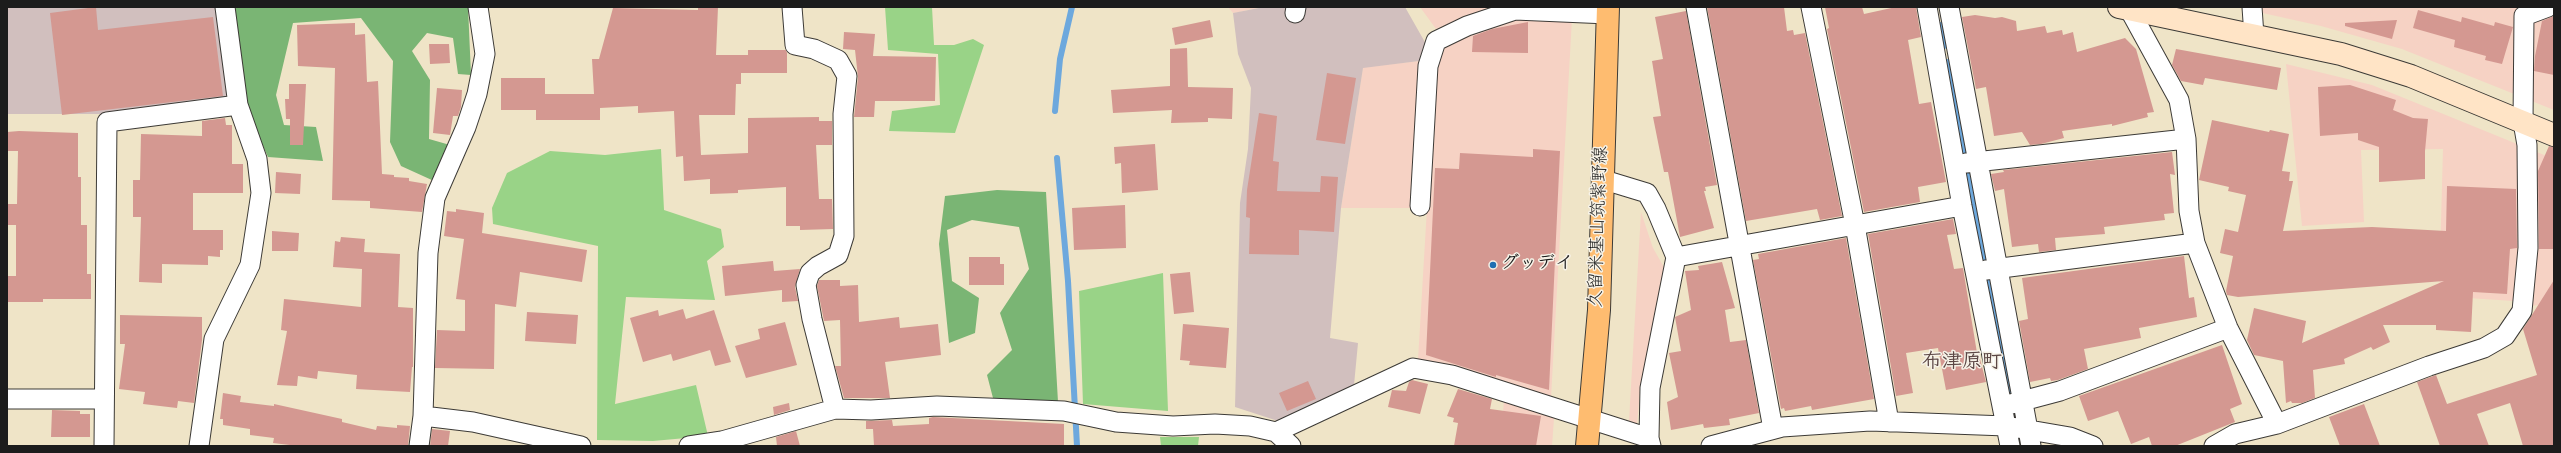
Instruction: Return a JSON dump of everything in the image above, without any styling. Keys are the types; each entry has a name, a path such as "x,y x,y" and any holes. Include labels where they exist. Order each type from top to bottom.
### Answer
{"main road":[{"name":"久留米基山筑紫野線","path":"1587,446 1588,417 1599,310 1601,179 1608,10"}],"street":[{"path":"199,446 214,339 250,265 261,193 257,159 238,105 225,7"},
{"path":"419,446 423,416 428,253 435,198 466,127 477,94 485,54 478,7"},
{"path":"792,7 795,45 814,49 838,60 846,76 843,114 844,236 838,255 818,266 810,274 806,284 812,319 835,409"},
{"path":"1696,7 1738,246 1773,429"},
{"path":"1811,7 1855,225 1889,422"},
{"path":"1927,7 1962,206 2010,446"},
{"path":"1949,7 1977,161 1999,268 2029,438"},
{"path":"2125,7 2341,54 2411,76 2554,135"},
{"path":"2125,7 2179,100 2186,139 2189,211 2195,243 2228,328 2277,424"},
{"path":"2252,7 2254,36"},
{"path":"2214,446 2235,434 2277,424 2429,366 2484,348 2505,336 2522,311 2528,248 2527,145 2523,122 2524,16 2548,7"},
{"path":"1420,206 1428,66 1436,41 1467,26 1515,10 1608,10"},
{"path":"104,446 107,122 238,105"},
{"path":"1955,165 1977,161 2186,139"},
{"path":"1276,432 1413,368 1452,375 1588,417 1650,442 1650,388 1676,257 1656,210 1646,193 1601,179"},
{"path":"1676,257 1962,206"},
{"path":"1975,272 2195,243"},
{"path":"2002,407 2060,391 2228,328"},
{"path":"7,399 104,399"},
{"path":"689,446 722,441 835,409 871,410 937,406 1064,411 1085,417 1173,426 1216,424 1250,426 1276,432 1291,446"},
{"path":"423,416 473,422 581,446"},
{"path":"1711,446 1773,429 1870,421 2006,426 2029,438 2070,437 2092,446"}],"shaded area":[{"path":"7,7 218,7 228,99 102,114 7,114"},
{"path":"1228,7 1264,7 1233,13"},
{"path":"1264,7 1405,7 1426,44 1419,61 1363,68 1341,208 1330,338 1358,343 1354,385 1278,421 1235,407 1240,203 1248,149 1251,88 1238,54 1233,13"},
{"path":"1420,7 1496,7 1436,29"},
{"path":"2257,7 2530,7 2554,14 2554,110 2402,49 2321,26 2258,12"},
{"path":"1518,18 1572,18 1551,398 1418,360 1427,208 1341,208 1363,67 1419,61 1445,40"},
{"path":"2286,64 2372,85 2554,159 2554,302 2532,306 2513,301 2439,296 2443,149 2361,150 2364,222 2302,226"},
{"path":"1641,212 1653,248 1665,269 1640,392 1637,424 1629,421"},
{"path":"1504,401 1554,418 1552,446 1500,446"}],"green space":[{"path":"233,7 468,7 471,75 458,74 453,38 427,33 412,51 430,80 429,139 450,145 434,181 401,166 390,142 393,61 361,18 293,23 276,95 284,125 316,127 323,161 268,157 250,117"},
{"path":"885,7 932,7 934,45 954,45 973,39 984,45 955,133 889,131 892,111 940,105 938,54 888,50"},
{"path":"661,149 664,210 721,229 724,247 707,261 715,300 626,297 615,404 696,385 708,436 653,441 597,440 598,246 493,224 492,208 507,173 550,151 605,155"},
{"path":"997,190 1046,192 1058,402 993,398 987,375 1012,350 1000,313 1029,269 1019,227 972,220 947,230 952,281 979,298 975,333 949,343 939,244 945,196"},
{"path":"1163,273 1168,411 1083,404 1079,291"},
{"path":"1160,437 1199,437 1198,446 1161,446"}],"building":[{"path":"96,7 98,30 213,17 223,96 62,115 50,13"},
{"path":"698,7 718,7 716,55 748,55 748,50 786,50 787,53 787,73 741,73 741,84 736,84 735,115 699,115 701,155 748,153 748,118 819,117 819,121 832,121 832,145 816,145 819,199 832,199 833,229 800,230 800,226 786,226 786,187 738,190 738,193 710,194 710,179 684,181 683,156 676,157 674,111 638,113 638,106 600,108 600,120 536,120 536,110 501,110 501,78 545,78 545,94 594,94 592,59 599,59 613,8 698,10"},
{"path":"1707,7 1784,7 1787,31 1793,30 1794,35 1805,33 1842,216 1820,220 1817,209 1746,221"},
{"path":"1825,7 1862,7 1864,14 1896,7 1916,7 1921,37 1908,40 1919,104 1931,102 1946,182 1918,187 1920,202 1864,212 1827,29 1829,28"},
{"path":"2418,10 2461,22 2462,17 2494,26 2495,22 2513,27 2502,64 2485,60 2486,56 2454,47 2455,40 2413,28"},
{"path":"1686,11 1717,185 1705,187 1706,191 1704,191 1714,228 1680,237 1668,172 1664,172 1653,117 1661,116 1652,61 1663,59 1655,17"},
{"path":"1975,15 1995,18 2002,17 2016,21 2017,31 2045,26 2047,33 2062,30 2063,35 2073,32 2077,52 2125,38 2136,49 2154,112 2147,113 2148,117 2112,126 2112,124 2062,131 2064,138 2041,144 2030,145 2022,132 1994,136 1986,87 1976,89 1962,17"},
{"path":"2554,16 2554,75 2534,71 2535,56 2542,21"},
{"path":"1210,20 1213,37 1175,45 1172,28"},
{"path":"2397,20 2392,39 2345,26 2345,23"},
{"path":"1528,22 1528,53 1472,52 1473,36 1492,29"},
{"path":"355,23 355,35 365,34 367,82 378,81 382,174 394,175 394,177 409,178 409,181 427,184 422,212 370,208 370,201 332,200 335,68 298,66 297,25"},
{"path":"844,32 875,34 873,56 936,57 935,101 875,101 874,117 854,117 858,77 855,50 843,49"},
{"path":"429,44 449,44 450,63 430,64"},
{"path":"1187,48 1188,87 1233,88 1232,119 1208,118 1208,122 1171,123 1172,110 1113,113 1111,90 1170,86 1170,49"},
{"path":"2176,49 2281,68 2277,90 2205,78 2203,85 2181,81 2172,65"},
{"path":"1327,73 1356,78 1345,144 1316,140"},
{"path":"289,84 306,84 303,145 290,145 290,119 286,119 285,99 289,99"},
{"path":"2350,85 2396,100 2393,110 2413,118 2428,119 2425,151 2425,179 2379,182 2379,147 2358,140 2358,133 2320,136 2318,87"},
{"path":"437,88 462,90 461,107 458,116 453,116 450,135 433,133"},
{"path":"1259,113 1277,116 1273,161 1279,162 1277,191 1320,192 1321,176 1338,177 1334,232 1299,230 1299,255 1249,254 1250,218 1246,217 1247,190"},
{"path":"225,118 226,125 232,125 232,164 243,164 243,193 193,193 193,230 223,230 223,250 220,250 220,257 208,256 208,265 162,264 162,283 139,282 141,217 133,217 133,180 140,180 141,134 202,136 202,121"},
{"path":"2212,120 2269,132 2270,130 2289,134 2282,171 2290,172 2289,181 2293,181 2283,231 2372,227 2446,231 2447,186 2516,189 2517,248 2510,249 2507,294 2473,292 2471,332 2436,330 2436,325 2383,325 2390,342 2373,350 2371,347 2344,359 2345,364 2313,370 2315,398 2302,403 2292,403 2291,401 2286,403 2283,361 2254,355 2247,340 2254,308 2306,321 2302,343 2444,281 2238,297 2227,295 2226,291 2233,256 2220,253 2225,229 2238,232 2246,195 2228,191 2229,187 2199,180"},
{"path":"7,132 78,133 78,177 81,177 81,225 87,225 87,274 91,274 91,299 43,299 43,302 7,302 7,276 16,276 16,225 7,225 7,204 17,204 18,151 7,151"},
{"path":"1155,144 1158,190 1122,193 1121,163 1115,164 1114,147"},
{"path":"2549,146 2554,147 2554,249 2539,249 2538,171"},
{"name":"グッデイ","path":"1533,149 1560,151 1549,390 1496,375 1496,377 1426,355 1435,168 1459,169 1460,153 1533,157"},
{"path":"2172,152 2175,175 2170,174 2174,213 2164,214 2165,220 2104,227 2105,234 2055,238 2056,250 2039,252 2038,244 2012,247 2004,189 1995,191 1991,174 2004,172 2003,170"},
{"path":"276,172 301,174 300,194 275,193"},
{"path":"1125,205 1126,248 1074,250 1072,208"},
{"path":"456,209 484,213 482,233 587,250 582,282 520,272 516,307 495,304 494,369 435,368 437,330 465,331 465,300 456,299 464,239 444,236 447,211 456,212"},
{"path":"1953,219 1956,234 1947,235 1954,269 1963,268 1978,359 1980,359 1986,382 1946,390 1938,348 1906,353 1913,393 1896,396 1868,234"},
{"path":"272,231 299,233 298,251 272,251"},
{"path":"341,237 365,239 364,252 400,254 398,307 413,308 413,367 410,392 356,389 357,375 318,371 317,379 298,376 297,386 277,385 287,331 281,330 284,299 361,307 362,269 333,267 335,241 340,242"},
{"path":"1846,238 1874,399 1812,410 1811,406 1785,411 1784,408 1781,409 1753,260 1759,259 1758,254"},
{"path":"2184,256 2189,298 2194,297 2197,317 2139,328 2141,338 2084,349 2088,369 2058,380 2051,381 2050,378 2030,382 2019,321 2028,319 2022,278"},
{"path":"969,257 1000,257 1000,264 1004,264 1004,285 969,285"},
{"path":"773,261 774,271 800,269 795,287 798,301 782,302 782,290 725,296 722,266"},
{"path":"1722,262 1735,308 1725,310 1730,342 1746,340 1759,413 1729,419 1730,425 1704,428 1703,424 1671,430 1667,402 1678,397 1669,353 1681,351 1675,317 1691,310 1685,271 1699,270 1698,266"},
{"path":"1190,272 1194,312 1174,314 1170,274"},
{"path":"819,280 840,280 840,286 858,285 859,322 899,317 900,328 938,324 941,355 885,362 890,398 844,398 835,366 841,366 840,320 824,321 817,286"},
{"path":"2554,280 2554,446 2523,446 2510,403 2477,414 2489,446 2440,446 2417,382 2436,375 2447,404 2537,375 2523,329"},
{"path":"683,309 686,319 714,310 731,362 715,366 710,350 673,361 671,354 643,362 630,318 658,310 659,316"},
{"path":"527,312 578,315 576,344 525,341"},
{"path":"120,315 202,317 202,340 194,403 178,401 177,408 143,404 145,392 119,389 125,344 120,344"},
{"path":"785,322 797,365 746,378 735,346 760,339 758,329"},
{"path":"1183,324 1229,328 1226,368 1189,365 1190,361 1180,360"},
{"path":"2222,345 2242,404 2230,409 2235,422 2175,446 2152,446 2149,437 2131,444 2118,411 2088,421 2079,396"},
{"path":"1412,380 1428,384 1420,414 1388,407 1392,390 1406,391 1409,382"},
{"path":"1308,381 1316,399 1287,411 1279,393"},
{"path":"1458,389 1492,399 1490,409 1541,416 1536,446 1454,446 1458,423 1453,422 1454,418 1447,416"},
{"path":"223,393 241,396 240,402 274,406 274,404 342,419 342,422 376,430 377,426 397,428 397,425 410,426 408,446 298,446 273,443 274,438 250,435 250,429 223,425 223,419 220,419"},
{"path":"789,403 790,410 774,415 773,407"},
{"path":"2364,404 2380,446 2340,446 2329,417"},
{"path":"52,410 80,411 80,414 90,414 90,437 51,437"},
{"path":"929,418 1064,424 1064,446 874,446 873,429 866,429 866,421 892,420 893,426 929,424"},
{"path":"432,429 450,431 448,446 430,446"},
{"path":"796,431 800,446 777,446 776,437"}],"waterway":[{"path":"1055,111 1060,59 1072,7"},
{"path":"1940,25 1944,46"},
{"path":"1947,62 1965,155"},
{"path":"1057,158 1068,281 1077,446"},
{"path":"1968,171 1985,260"},
{"path":"1988,277 2011,393"}],"place":[{"name":"グッデイ","path":"1493,265"}],"district":[{"name":"布津原町","path":"1962,364"}]}
